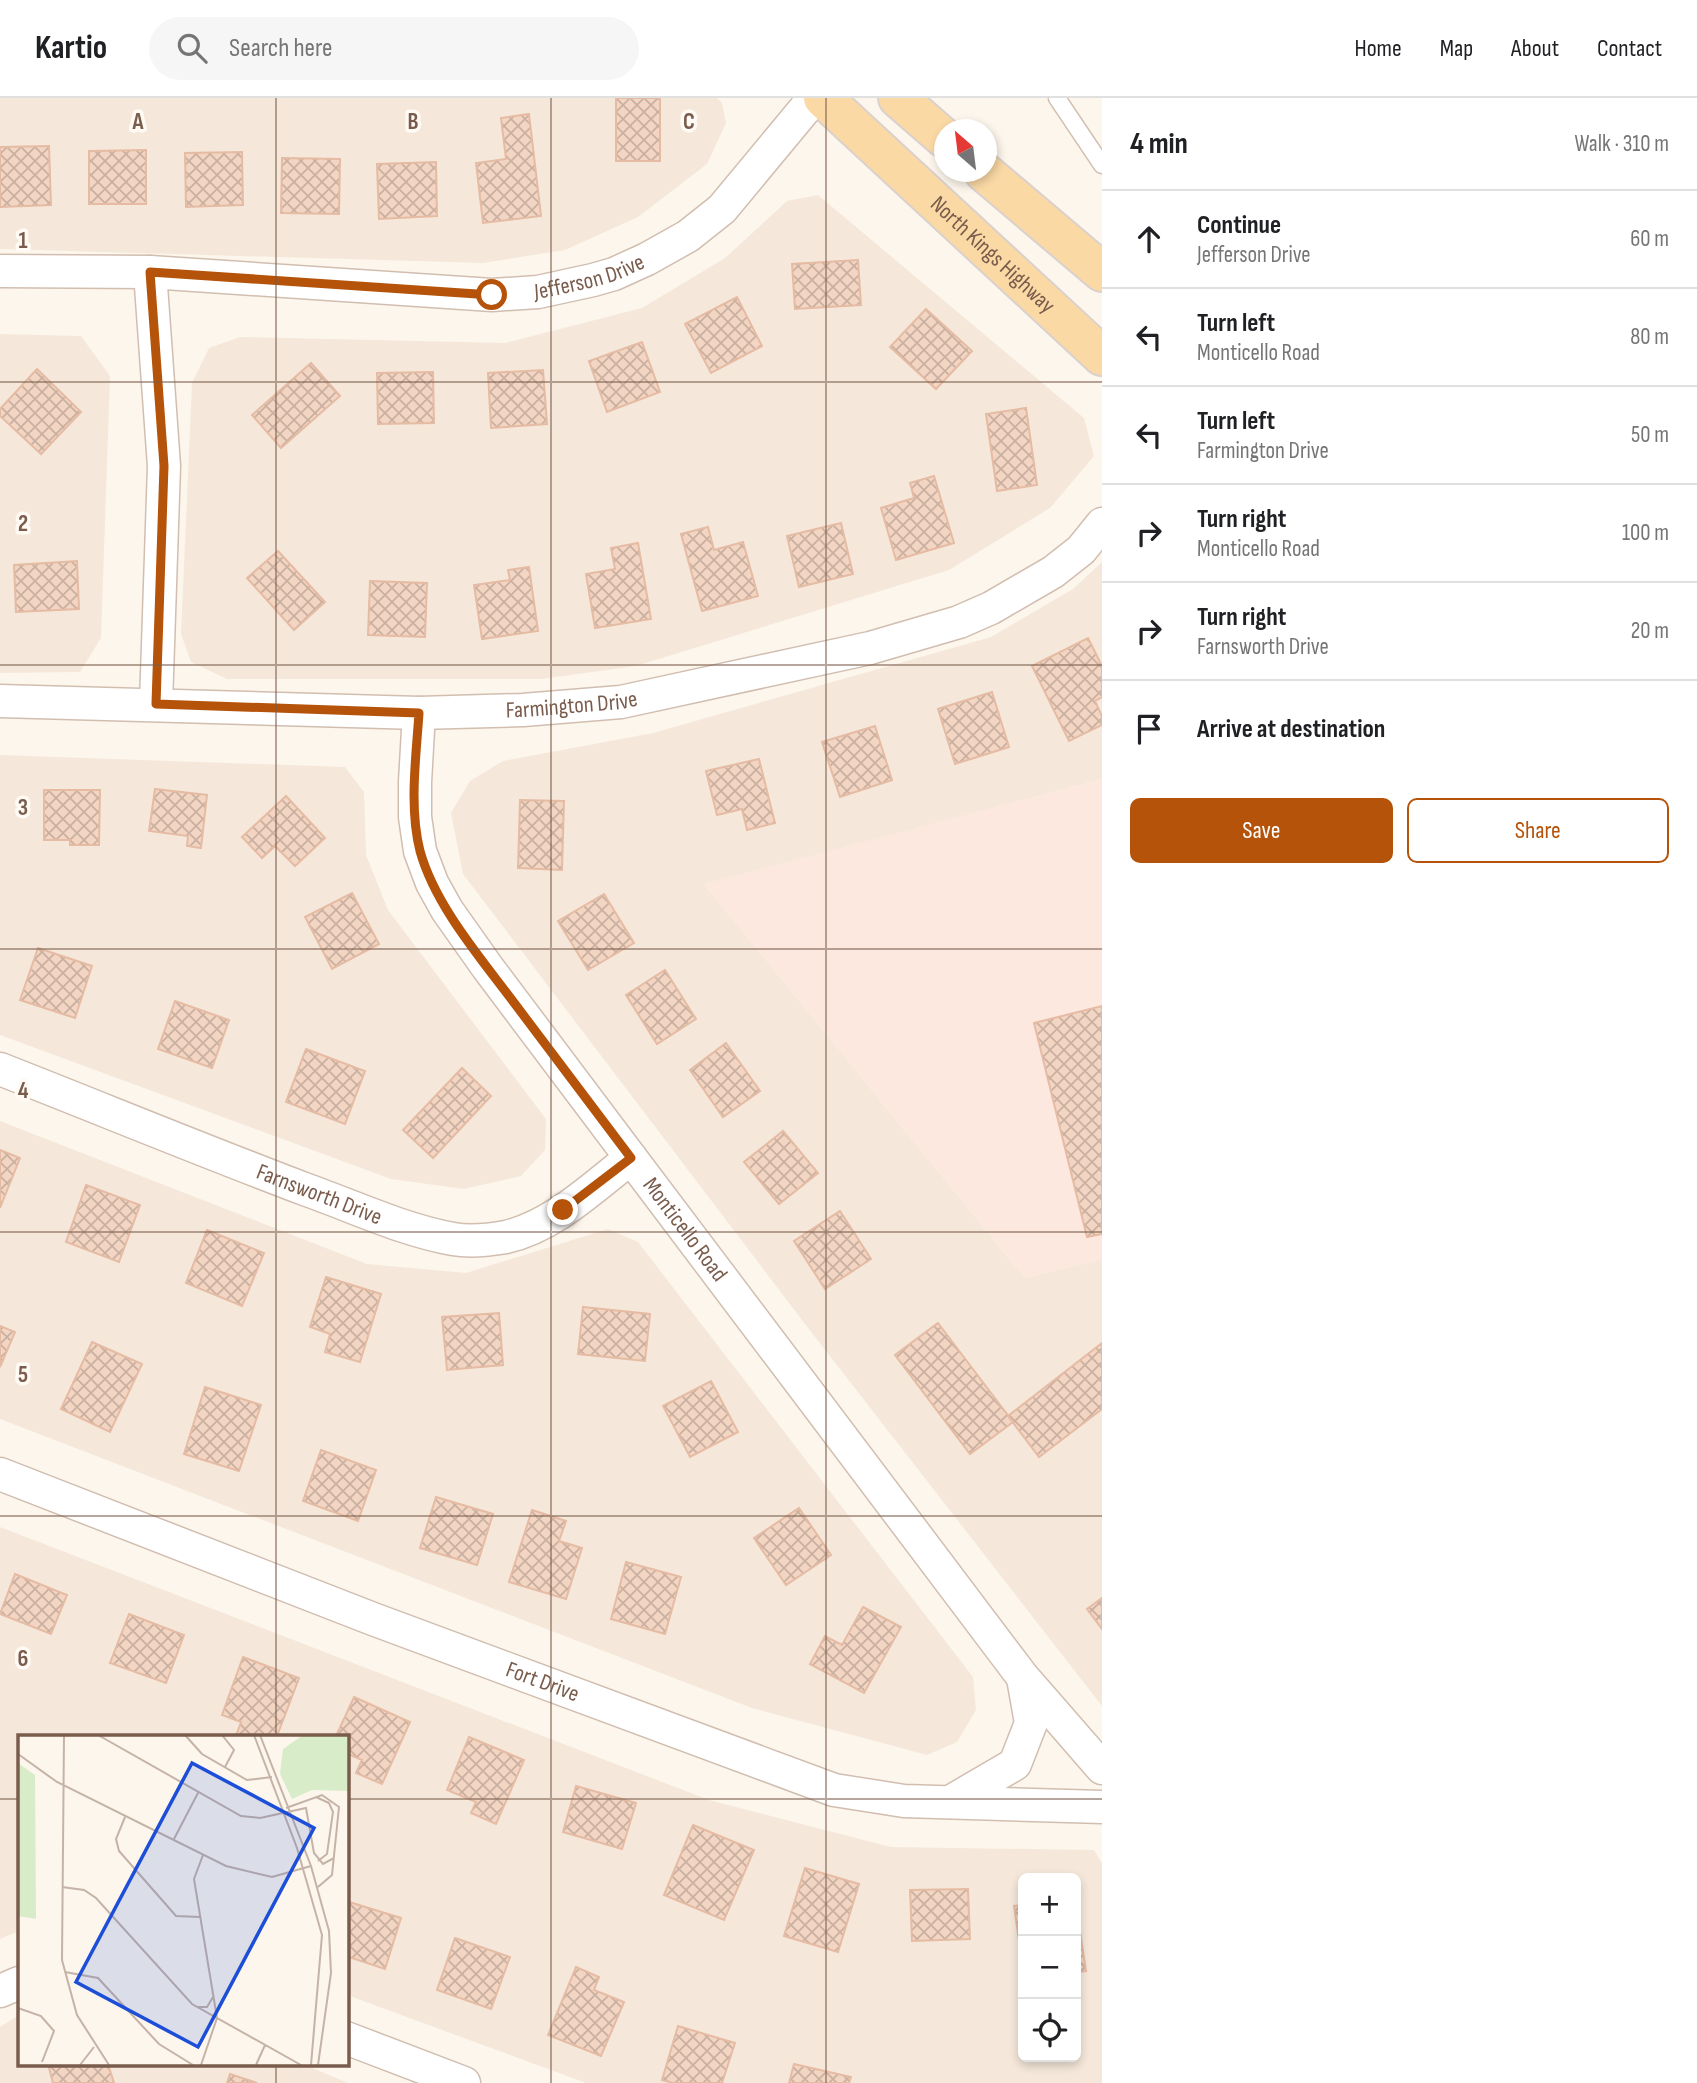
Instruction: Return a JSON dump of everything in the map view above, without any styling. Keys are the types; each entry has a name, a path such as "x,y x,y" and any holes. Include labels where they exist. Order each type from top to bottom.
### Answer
{"main road":[{"name":"North Kings Highway","path":"823,98 1102,356"},
{"path":"898,98 934,129"},
{"path":"996,182 1102,272"}],"street":[{"name":"Jefferson Drive","path":"0,271 150,272 492,295 538,292 593,281 647,259 688,236 722,209 814,98"},
{"path":"150,272 164,466 156,704"},
{"name":"Farmington Drive","path":"0,701 419,713 523,710 621,702 870,648 959,622 991,608 1053,572 1081,550 1102,524"},
{"name":"Monticello Road","path":"419,713 415,817 420,851 432,883 447,910 1022,1676 1102,1768"},
{"name":"Farnsworth Drive","path":"0,1069 423,1233 457,1240 487,1240 509,1236 539,1225 631,1158"},
{"name":"Fort Drive","path":"0,1474 373,1619 834,1790 904,1801 1102,1808"},
{"name":"Monticello Road","path":"950,1802 1015,1764 1031,1723 1022,1676"},
{"path":"0,1991 18,1983"},
{"path":"348,2039 464,2083"}],"lane":[{"path":"1057,98 1102,165"}],"shaded area":[{"path":"0,98 717,98 722,103 726,123 707,164 638,217 565,250 483,263 0,249"},
{"path":"818,195 1084,418 1094,456 1050,508 949,570 636,666 541,679 227,679 191,662 181,634 192,383 209,348 240,337 505,343 642,308 725,258 787,201"},
{"path":"0,334 81,336 110,376 101,638 80,672 0,673"},
{"path":"1102,562 1102,779 705,885 1025,1278 1102,1259 1102,1706 805,1324 463,874 451,813 470,781 503,761 653,733 991,637 1073,589"},
{"path":"0,755 345,767 364,792 366,855 388,910 546,1119 545,1150 521,1176 464,1189 391,1179 0,1035"},
{"path":"1102,779 1102,1259 1025,1278 704,884"},
{"path":"0,1121 367,1264 466,1273 608,1229 638,1242 973,1677 976,1710 957,1742 927,1755 752,1708 0,1419"},
{"path":"0,1527 709,1800 891,1847 1094,1850 1102,1863 1102,2083 586,2083 348,1995 348,1735 18,1735 18,1931 0,1939"},
{"path":"18,2016 18,2066 308,2066 348,2083 0,2083 0,2027"}],"building":[{"path":"616,98 660,98 660,161 616,161"},
{"path":"529,114 541,216 483,223 476,163 506,159 501,118"},
{"path":"49,146 51,205 0,207 0,147"},
{"path":"146,150 146,204 89,204 89,151"},
{"path":"242,152 243,205 186,207 185,153"},
{"path":"282,158 340,159 339,214 281,213"},
{"path":"436,162 437,216 379,219 377,164"},
{"path":"858,260 861,305 795,309 792,264"},
{"path":"737,297 762,346 711,373 685,324"},
{"path":"926,309 972,351 936,389 890,347"},
{"path":"642,342 660,392 607,412 589,361"},
{"path":"311,363 340,396 281,448 252,415"},
{"path":"37,369 81,412 41,454 0,416 0,409"},
{"path":"543,370 547,424 491,428 488,373"},
{"path":"433,372 434,423 378,424 377,373"},
{"path":"1026,408 1037,485 997,491 986,414"},
{"path":"934,476 954,543 896,560 881,508 914,498 910,483"},
{"path":"841,523 853,574 799,587 787,536"},
{"path":"708,527 714,550 743,542 758,596 702,611 681,534"},
{"path":"638,543 651,619 595,628 586,574 615,569 611,548"},
{"path":"278,551 325,602 294,630 247,578"},
{"path":"77,561 79,609 16,612 14,565"},
{"path":"529,567 538,631 482,639 474,585 510,580 508,570"},
{"path":"370,581 427,583 425,637 368,635"},
{"path":"1088,638 1102,666 1102,697 1095,701 1102,716 1102,725 1069,741 1032,666"},
{"path":"992,692 1009,747 955,764 938,709"},
{"path":"875,726 892,780 840,797 822,742"},
{"path":"759,759 775,823 747,830 742,809 717,815 706,771"},
{"path":"155,789 207,795 201,848 187,846 188,836 149,831"},
{"path":"44,790 100,790 99,845 70,845 70,840 44,840"},
{"path":"286,796 325,838 295,866 275,846 262,858 242,837"},
{"path":"520,800 564,801 562,870 518,868"},
{"path":"352,893 379,944 332,969 305,917"},
{"path":"604,894 634,943 588,970 558,921"},
{"path":"38,948 92,966 75,1018 20,1000"},
{"path":"665,970 696,1019 657,1044 626,995"},
{"path":"175,1001 229,1020 212,1068 158,1049"},
{"path":"1102,1006 1102,1234 1087,1237 1034,1023"},
{"path":"726,1043 760,1091 723,1117 690,1070"},
{"path":"306,1049 365,1071 345,1124 286,1102"},
{"path":"462,1068 491,1096 433,1158 403,1130"},
{"path":"783,1131 818,1173 779,1204 744,1162"},
{"path":"0,1150 20,1158 0,1208"},
{"path":"86,1185 140,1205 119,1262 66,1242"},
{"path":"840,1211 871,1259 825,1289 794,1241"},
{"path":"207,1230 264,1253 242,1306 186,1283"},
{"path":"326,1277 381,1294 360,1362 325,1352 330,1334 310,1327"},
{"path":"583,1307 650,1314 645,1361 578,1354"},
{"path":"499,1313 503,1365 447,1370 442,1317"},
{"path":"938,1323 1013,1422 970,1454 895,1355"},
{"path":"0,1326 15,1332 0,1367"},
{"path":"92,1342 142,1364 110,1432 61,1409"},
{"path":"1102,1343 1102,1409 1039,1457 1008,1416"},
{"path":"711,1381 738,1432 690,1457 663,1406"},
{"path":"205,1387 261,1405 239,1471 184,1454"},
{"path":"321,1450 376,1470 358,1521 303,1501"},
{"path":"436,1497 493,1514 477,1565 420,1548"},
{"path":"799,1508 831,1555 786,1585 754,1538"},
{"path":"532,1510 566,1521 559,1541 582,1548 566,1599 509,1582"},
{"path":"626,1562 681,1577 665,1634 611,1619"},
{"path":"15,1574 67,1595 51,1634 0,1614"},
{"path":"1102,1598 1102,1629 1087,1609"},
{"path":"863,1607 901,1627 864,1693 810,1664 825,1636 842,1645"},
{"path":"129,1614 184,1635 166,1683 110,1663"},
{"path":"243,1657 299,1678 277,1735 236,1735 241,1722 222,1715"},
{"path":"354,1697 410,1722 382,1784 356,1773 362,1760 348,1754 348,1735 336,1735"},
{"path":"469,1737 524,1760 496,1824 471,1813 476,1802 447,1790"},
{"path":"576,1786 636,1803 622,1849 563,1832"},
{"path":"693,1825 754,1850 724,1920 664,1895"},
{"path":"805,1868 859,1884 838,1952 784,1936"},
{"path":"968,1889 970,1939 912,1941 910,1890"},
{"path":"348,1902 401,1918 385,1969 348,1957"},
{"path":"1014,1906 1018,1906 1018,1934"},
{"path":"455,1938 510,1957 491,2009 437,1990"},
{"path":"1081,1938 1086,1971 1081,1972"},
{"path":"576,1967 599,1977 594,1990 624,2002 601,2056 548,2035"},
{"path":"678,2026 735,2043 722,2083 673,2083 662,2080"},
{"path":"794,2064 851,2077 849,2083 789,2083"},
{"path":"49,2066 109,2066 114,2083 53,2083"},
{"path":"230,2074 257,2083 227,2083"}],"route":[{"path":"492,295 150,272 164,466 156,704 419,713 415,817 420,851 432,883 447,910 488,968 631,1158 563,1210"}]}
